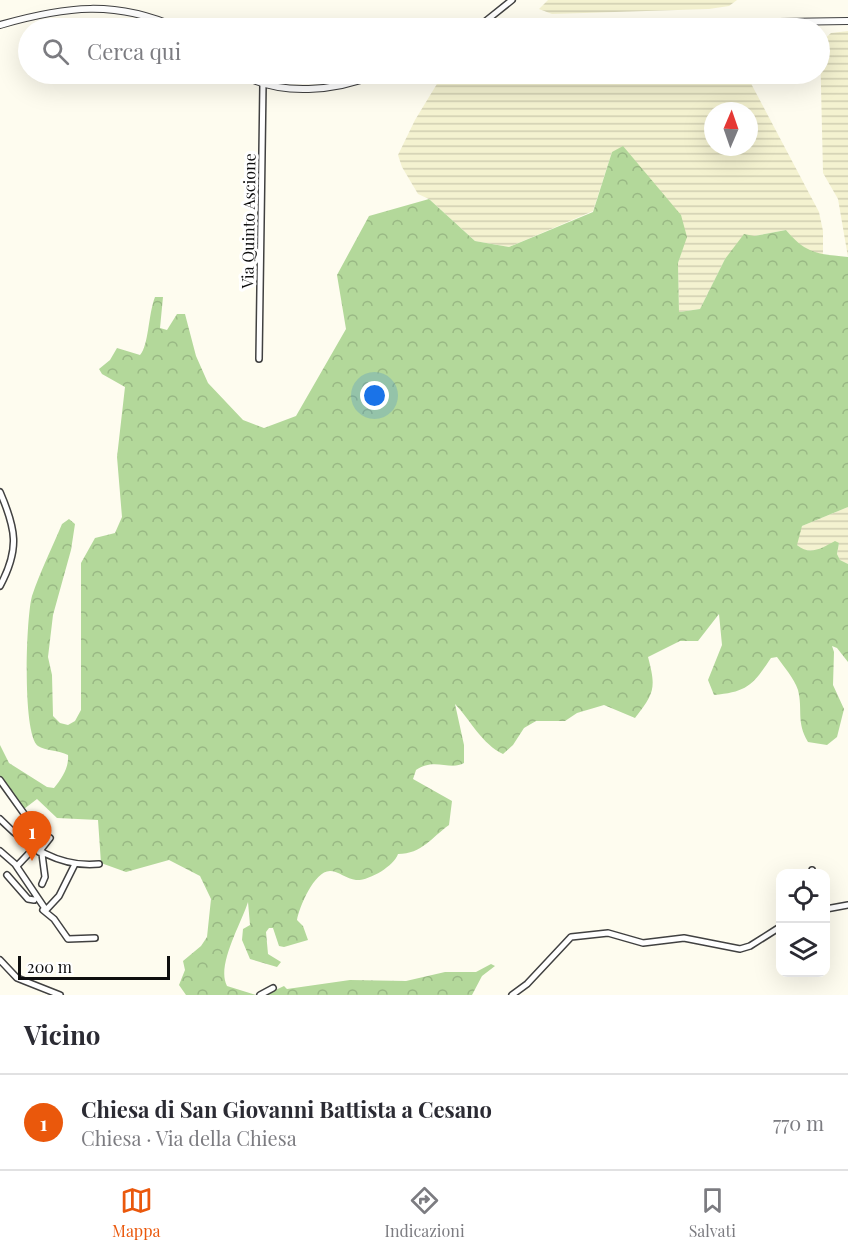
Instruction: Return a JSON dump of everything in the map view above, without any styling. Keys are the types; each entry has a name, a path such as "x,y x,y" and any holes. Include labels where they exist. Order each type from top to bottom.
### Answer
{"street":[{"path":"488,18 512,0"},
{"path":"28,18 81,3 100,1"},
{"path":"135,5 163,18"},
{"path":"0,26 18,21"},
{"path":"830,21 848,21"},
{"path":"263,84 333,87 349,84"},
{"name":"Via Quinto Ascione","path":"259,359 263,84"},
{"path":"0,492 14,528 11,565 0,586"},
{"path":"0,780 31,824 45,877 42,884"},
{"path":"0,819 38,852 75,864 99,864"},
{"path":"17,866 38,852 50,838"},
{"path":"0,851 17,866 35,899 54,919 68,939 95,938"},
{"path":"7,874 28,899 35,899 48,909 59,896 75,864"},
{"path":"830,908 848,905"},
{"path":"512,995 527,984 571,937 608,933 643,943 684,938 740,949 749,947 776,930"},
{"path":"0,960 17,978 60,995"},
{"path":"260,995 273,988"}],"shaded area":[{"path":"548,0 737,0 729,6 709,9 552,14 539,9"},
{"path":"848,31 848,257 838,199 823,173 821,84 830,84 831,33"},
{"path":"437,84 751,84 819,212 823,231 823,255 801,248 786,230 754,236 725,259 700,309 679,312 678,263 686,237 612,152 593,211 509,247 475,241 429,199 418,194 402,167 398,155 415,120"},
{"path":"848,507 848,564 840,560 837,554 839,543 816,551 803,550 797,545 797,535 802,526"}],"green space":[{"path":"623,146 681,215 687,237 678,263 679,312 700,309 725,259 744,234 754,236 786,230 806,248 828,255 848,257 848,507 802,526 797,545 811,550 835,541 839,543 837,554 840,560 848,564 848,662 837,648 832,646 834,652 833,685 844,709 837,737 827,745 808,742 802,728 798,690 777,657 771,658 748,686 734,692 714,695 708,680 722,645 719,614 698,641 680,641 648,657 652,689 647,702 635,718 604,705 577,713 565,721 536,721 524,728 513,745 503,754 483,738 455,704 464,745 464,763 453,766 435,764 423,766 416,770 413,779 452,801 449,825 420,848 398,854 386,868 367,878 356,880 330,871 318,877 304,899 297,920 303,926 308,940 284,947 279,946 273,928 269,928 266,932 268,954 281,962 277,967 250,959 242,940 243,929 250,925 248,902 227,956 224,978 227,986 256,995 186,995 179,985 185,970 183,961 201,946 207,937 211,899 200,876 169,860 126,872 101,863 98,820 57,818 37,799 24,809 0,777 0,745 9,763 47,787 54,788 66,769 68,755 41,748 33,737 29,721 27,675 28,627 32,596 62,524 69,519 75,524 71,550 53,615 48,657 52,675 53,716 60,723 68,725 75,721 81,710 81,563 95,538 115,533 122,517 117,457 125,387 102,374 99,369 110,360 117,348 140,355 145,344 155,297 163,297 160,328 167,330 177,314 185,314 196,356 208,383 243,420 264,428 296,416 346,329 337,275 369,216 429,199 475,241 509,247 593,212 612,152"},
{"path":"491,964 495,966 482,976 472,995 265,995 284,986 287,989 350,980 406,981 445,972 476,972"}],"place":[{"name":"Chiesa di San Giovanni Battista a Cesano","path":"32,861"}]}
